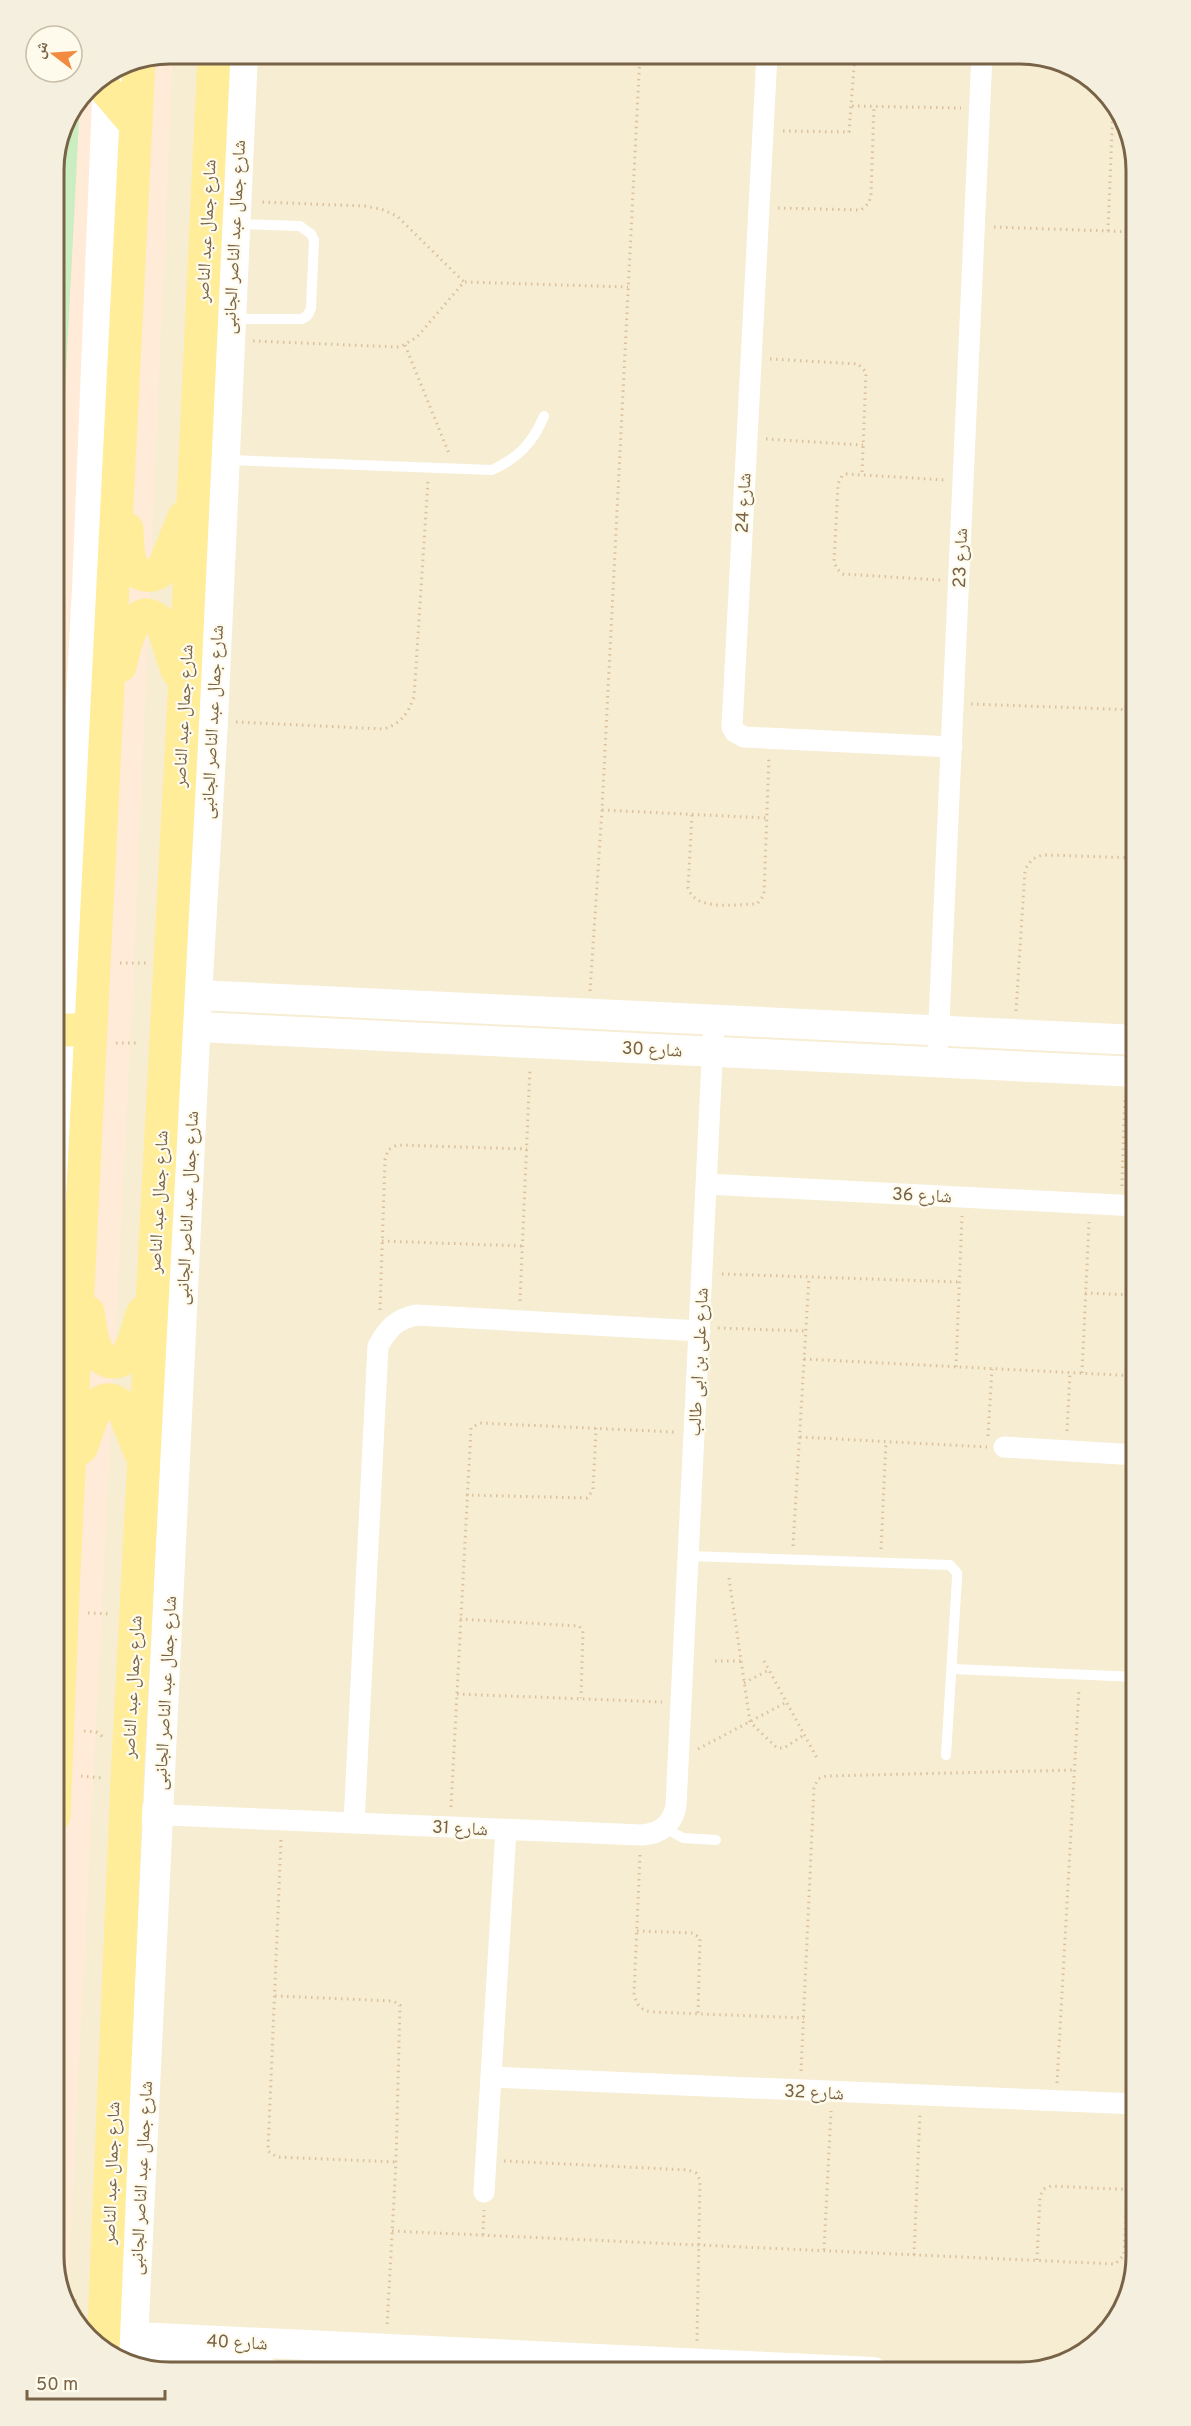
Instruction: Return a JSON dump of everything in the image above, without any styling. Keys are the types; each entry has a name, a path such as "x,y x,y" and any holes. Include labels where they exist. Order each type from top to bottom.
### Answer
{"main road":[{"name":"شارع جمال عبد الناصر","path":"118,2346 126,1813 154,1283 178,1008 184,696 214,64"},
{"name":"شارع جمال عبد الناصر الجانبى","path":"118,2346 159,1814 178,1008 213,721 243,64"},
{"path":"65,1130 94,963 139,70"},
{"path":"109,84 136,125"},
{"path":"64,1532 69,1488 80,1269 87,589 108,85"},
{"path":"119,468 131,566 143,575 158,574 163,569 194,493"},
{"path":"106,712 131,627 142,616 157,618 162,624 184,696"},
{"name":"شارع 30","path":"178,1008 588,1014 1126,1039"},
{"name":"شارع 30","path":"178,1008 531,1043 1126,1072"},
{"path":"80,1269 96,1350 101,1358 109,1362 122,1359 128,1353 154,1283"},
{"path":"69,1488 93,1410 99,1402 104,1400 114,1400 122,1407 144,1462"},
{"name":"شارع 40","path":"118,2346 386,2349 646,2362"}],"street":[{"name":"شارع 24","path":"766,65 731,722 735,732 739,735 952,747"},
{"name":"شارع 23","path":"938,1063 982,65"},
{"name":"شارع على بن ابى طالب","path":"682,1703 714,1020"},
{"name":"شارع 36","path":"707,1184 1126,1206"},
{"path":"354,1823 378,1346 393,1324 404,1317 417,1315 700,1329"},
{"path":"996,1447 1126,1454"},
{"path":"665,1828 676,1806 682,1703"},
{"name":"شارع 31","path":"126,1813 641,1835 658,1832 665,1828"},
{"path":"484,2192 506,1830"},
{"name":"شارع 32","path":"491,2077 1126,2104"}],"lane":[{"path":"230,330 302,320 311,308 314,240 311,234 300,226 236,212"},
{"path":"224,460 492,470 509,462 524,450 536,434 544,416"},
{"path":"689,1556 946,1563 954,1569 957,1578 946,1755"},
{"path":"952,1669 1126,1676"},
{"path":"665,1828 683,1838 716,1840"}],"path":[{"path":"588,1014 602,810 639,65"},
{"path":"763,131 848,133 851,129 854,65"},
{"path":"852,106 980,109"},
{"path":"758,208 861,210 865,207 871,194 874,106"},
{"path":"1108,231 1112,119"},
{"path":"236,212 364,206 381,209 397,216 465,282 628,287"},
{"path":"975,227 1126,232"},
{"path":"230,330 400,347 417,337 465,282"},
{"path":"405,345 455,468"},
{"path":"751,357 858,364 863,367 866,372 862,475"},
{"path":"746,437 863,445"},
{"path":"213,721 384,729 395,726 403,718 414,697 429,468"},
{"path":"959,581 848,574 837,569 834,562 839,481 844,475 964,481"},
{"path":"954,703 1126,710"},
{"path":"692,815 688,888 693,898 703,903 757,904 760,902 764,895 770,738"},
{"path":"602,810 767,818"},
{"path":"1014,1034 1025,870 1028,863 1034,858 1047,855 1126,858"},
{"path":"94,963 178,1008"},
{"path":"81,1034 178,1008"},
{"path":"519,1320 531,1043"},
{"path":"378,1346 385,1160 392,1147 397,1145 526,1149"},
{"path":"956,1367 963,1197"},
{"path":"1082,1373 1090,1204"},
{"path":"382,1241 522,1246"},
{"path":"702,1273 960,1282"},
{"path":"793,1560 809,1277"},
{"path":"1086,1293 1126,1295"},
{"path":"700,1329 806,1331"},
{"path":"804,1359 1126,1375"},
{"path":"800,1437 996,1447 992,1369"},
{"path":"1065,1451 1070,1373"},
{"path":"450,1827 470,1432 477,1424 695,1433"},
{"path":"466,1495 587,1498 593,1490 596,1428"},
{"path":"880,1563 886,1441"},
{"path":"729,1578 750,1722 777,1748 784,1748 804,1734"},
{"path":"64,1585 136,1616"},
{"path":"460,1619 579,1626 583,1631 581,1699"},
{"path":"715,1661 741,1660"},
{"path":"764,1661 818,1760"},
{"path":"744,1683 769,1670"},
{"path":"1056,2101 1080,1674"},
{"path":"457,1694 682,1703"},
{"path":"679,1759 787,1702"},
{"path":"64,1748 75,1734 89,1730 104,1737 128,1767"},
{"path":"64,1760 128,1767"},
{"path":"801,2091 814,1788 818,1779 826,1776 1075,1770"},
{"path":"282,1820 268,2151 277,2157 396,2162"},
{"path":"641,1835 634,1995 638,2005 647,2012 804,2018"},
{"path":"637,1931 693,1933 700,1938 698,2014"},
{"path":"275,1996 393,2001 400,2006 396,2162 386,2349"},
{"path":"824,2250 832,2093"},
{"path":"914,2254 921,2096"},
{"path":"486,2160 692,2171 700,2180 697,2362"},
{"path":"1037,2260 1040,2196 1044,2189 1051,2186 1126,2190"},
{"path":"483,2235 484,2192"},
{"path":"392,2231 1115,2264 1124,2255 1126,2212"}],"shaded area":[{"path":"173,64 132,1010 68,2281 64,2255 65,157 75,124 82,112 106,86 124,75 143,68"},
{"path":"157,65 1027,65 1054,70 1085,86 1105,106 1121,137 1126,157 1126,2269 1116,2302 1100,2325 1079,2344 1054,2356 1020,2362 164,2361 137,2356 112,2344 86,2320 70,2289 64,2255 65,157 75,124 82,112 106,86 124,75"}],"green space":[{"path":"79,117 65,395 65,157 68,143"}]}
